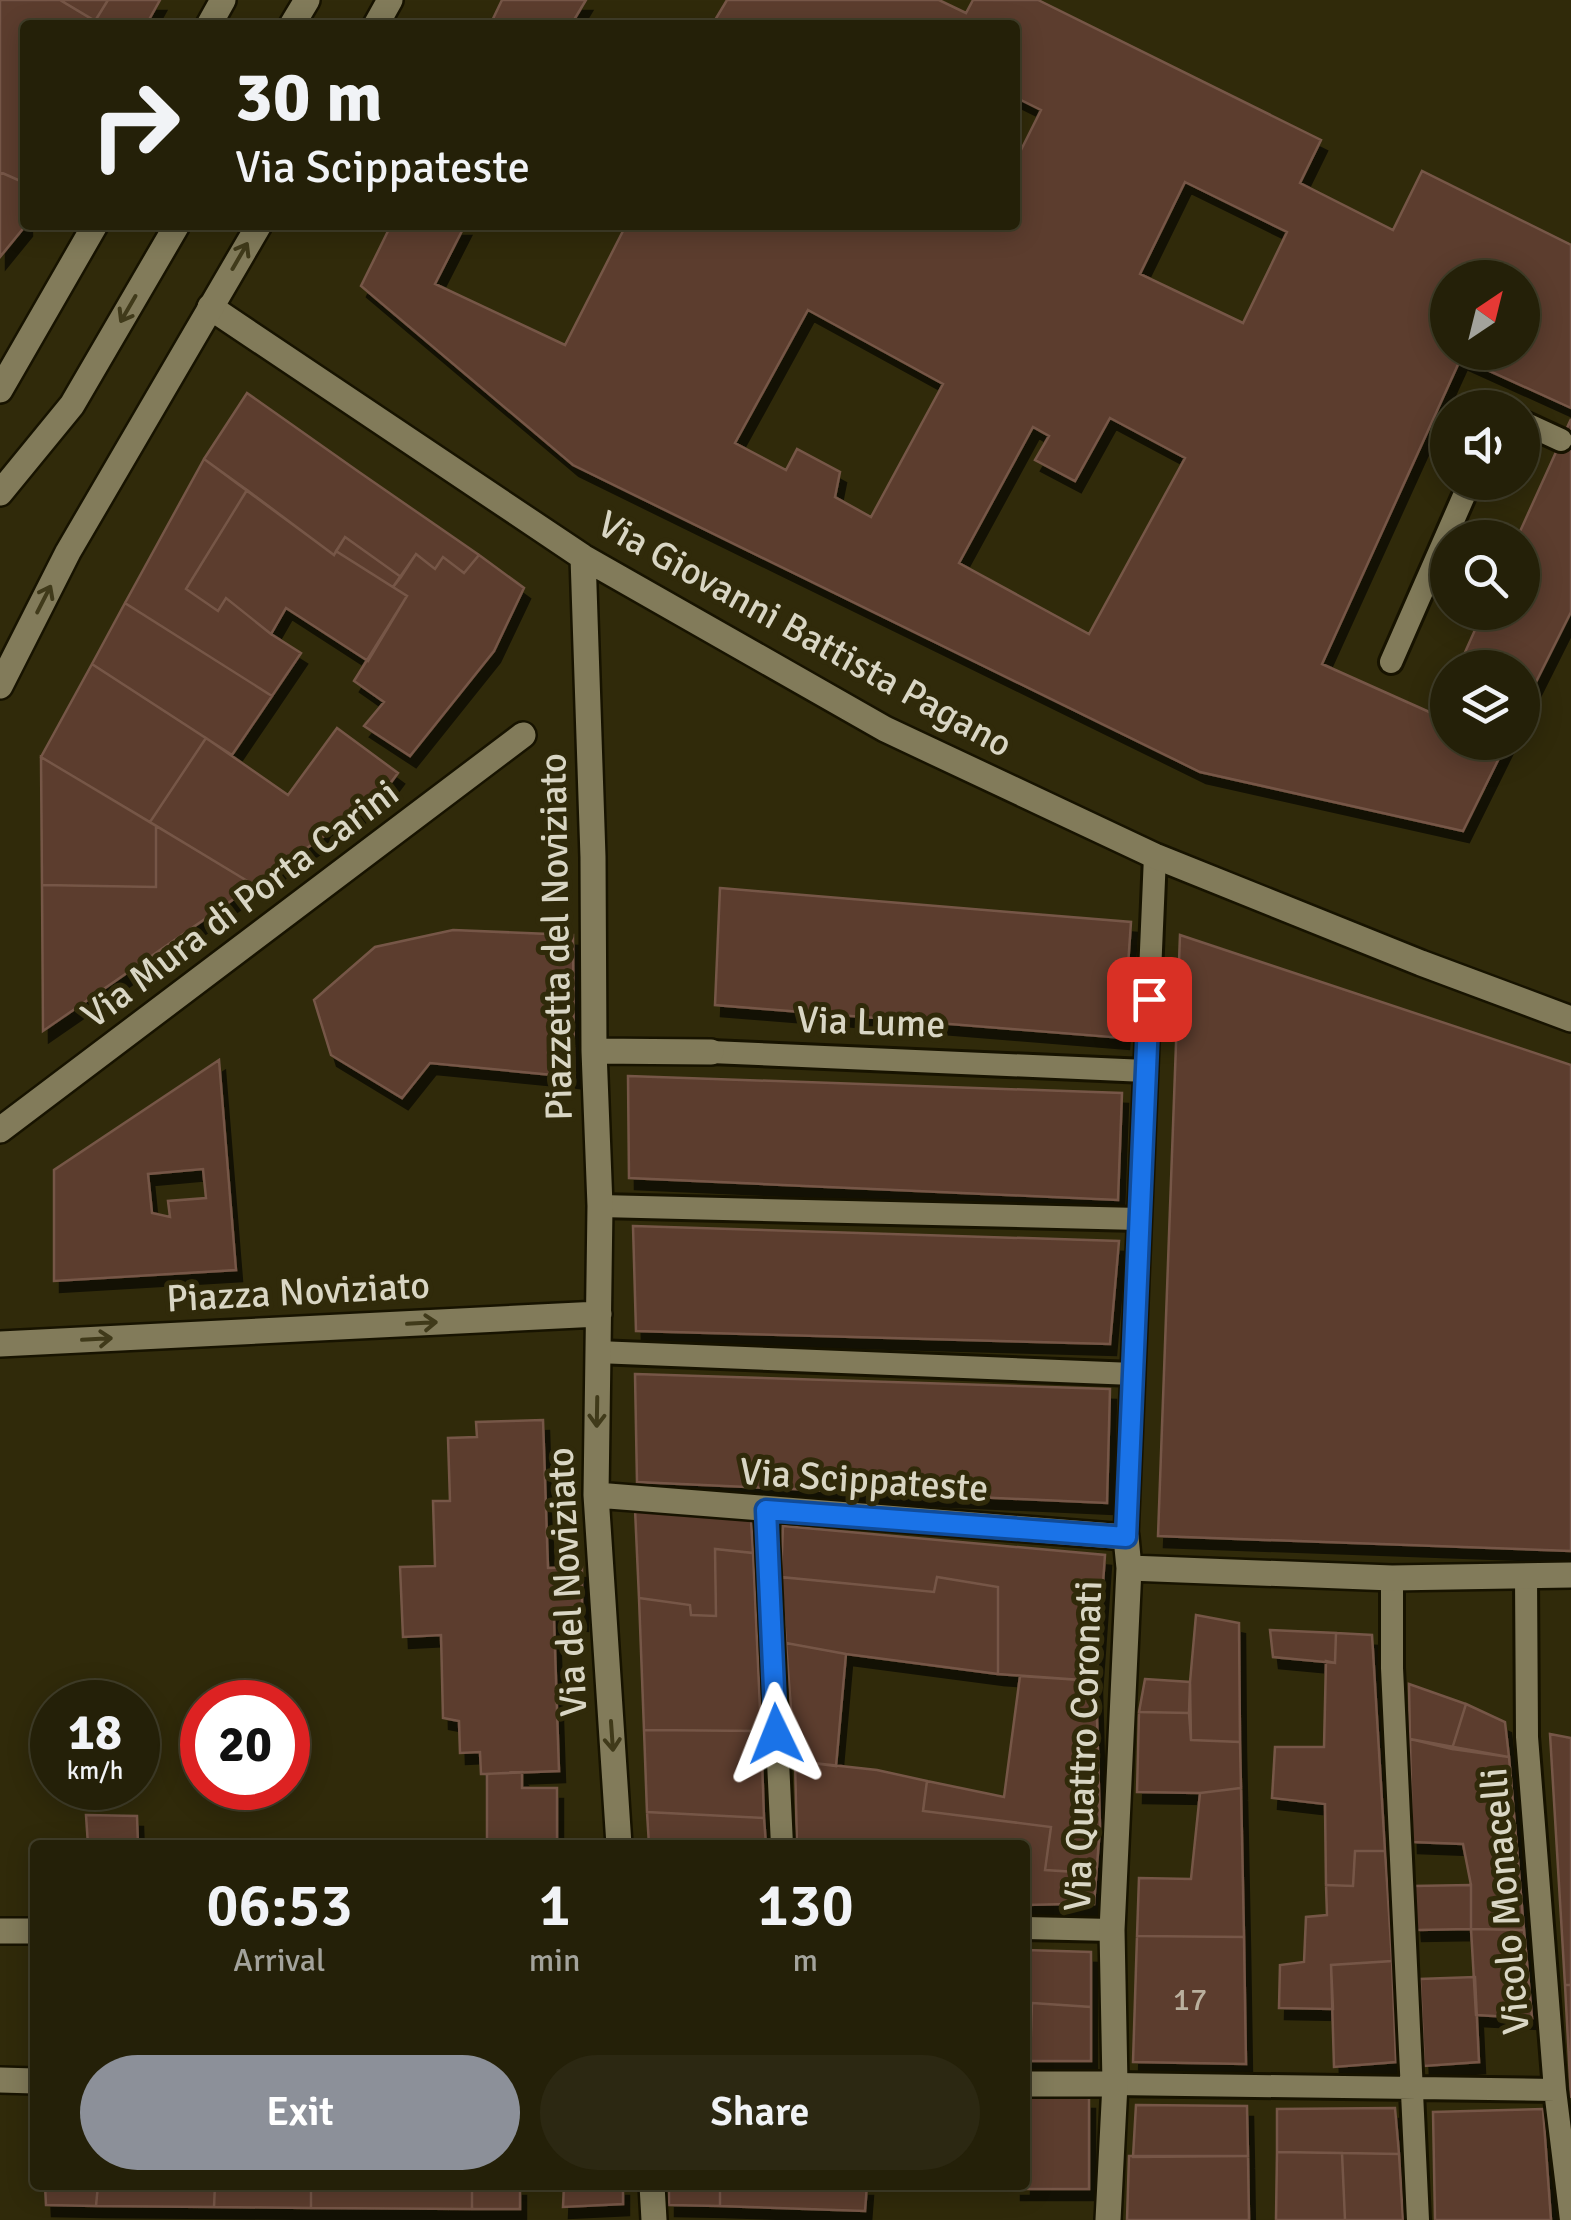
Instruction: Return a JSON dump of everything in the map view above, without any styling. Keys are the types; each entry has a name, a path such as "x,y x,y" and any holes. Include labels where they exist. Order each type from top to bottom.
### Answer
{"street":[{"path":"0,390 92,230"},
{"path":"0,494 72,405 173,230"},
{"path":"0,686 68,552 255,230"},
{"name":"Via Giovanni Battista Pagano","path":"210,307 582,557 885,729 1155,856 1571,1019"},
{"name":"Piazzetta del Noviziato","path":"582,557 593,856 599,1314"},
{"name":"Via Mura di Porta Carini","path":"0,1130 523,736"},
{"name":"Via Lume","path":"594,1051 711,1052"},
{"name":"Piazza Noviziato","path":"0,1344 599,1314"},
{"name":"Via del Noviziato","path":"599,1314 596,1495 619,1840"},
{"name":"Via Scippateste","path":"596,1495 1126,1537"},
{"name":"Via Quattro Coronati","path":"1108,2220 1115,2084 1112,1930 1128,1568 1126,1537"},
{"path":"1128,1568 1392,1578 1571,1576"},
{"path":"0,1931 30,1931"},
{"path":"0,2080 30,2080"},
{"path":"1030,2084 1115,2084"},
{"path":"652,2190 654,2220"}],"lane":[{"path":"1540,430 1561,440"},
{"path":"1391,662 1462,500"},
{"name":"Via Quattro Coronati","path":"1126,1537 1155,856"},
{"name":"Via Lume","path":"711,1052 1146,1070"},
{"path":"600,1206 1140,1219"},
{"path":"598,1352 1133,1374"},
{"path":"766,1510 782,1840"},
{"name":"Vicolo Monacelli","path":"1526,1576 1527,1738 1555,2090 1571,2220"},
{"path":"1392,1578 1392,1668 1418,2220"},
{"path":"1030,1928 1112,1930"},
{"path":"1115,2084 1555,2090"}],"building":[{"path":"0,0 60,0 94,20 20,20 20,181 0,172"},
{"path":"60,0 108,0 93,20"},
{"path":"108,0 160,0 149,20 96,20"},
{"path":"502,0 586,0 574,20 492,20"},
{"path":"727,0 939,0 966,13 973,0 1038,0 1321,140 1300,183 1393,230 1422,171 1571,245 1571,408 1540,394 1540,390 1531,390 1487,370 1540,370 1540,260 1430,260 1430,370 1456,370 1446,390 1430,390 1430,426 1322,664 1430,712 1430,760 1498,760 1463,831 1200,772 573,465 361,286 389,230 462,230 435,284 565,345 623,230 1020,230 1020,152 1041,110 1020,100 1020,20 715,20","holes":["1185,182 1287,232 1243,323 1140,274","808,310 943,384 871,517 835,497 840,472 797,449 786,470 735,443","1110,418 1185,458 1089,634 959,563 1033,427 1049,436 1035,460 1075,481"]},
{"path":"0,172 20,181 22,230 0,257"},
{"path":"247,393 479,555 464,573 443,557 435,569 416,554 401,577 345,537 334,555 204,459"},
{"path":"1571,419 1571,612 1540,674 1540,650 1466,650 1475,630 1540,630 1540,520 1525,520 1534,500 1540,500 1540,487"},
{"path":"204,459 247,490 186,589 218,611 226,598 301,653 272,696 125,603"},
{"path":"247,490 334,555 336,551 407,596 368,661 286,608 271,634 226,598 218,611 186,589"},
{"path":"345,537 401,577 393,587 336,551"},
{"path":"416,554 435,569 443,557 464,573 479,555 524,588 494,651 410,756 364,726 384,702 354,681 407,596 393,587"},
{"path":"125,603 272,696 232,755 92,664"},
{"path":"92,664 206,738 150,822 41,757"},
{"path":"337,728 398,773 380,797 254,885 150,822 206,738 288,795"},
{"path":"41,757 156,826 156,887 42,885"},
{"path":"156,826 254,885 43,1031 42,885 156,887"},
{"path":"720,888 1131,922 1123,1038 715,1005"},
{"path":"453,930 573,935 574,1077 430,1063 402,1098 331,1055 314,1000 375,947"},
{"path":"1180,935 1571,1065 1571,1551 1158,1536"},
{"path":"219,1060 236,1270 54,1281 54,1170","holes":["203,1169 206,1198 168,1201 170,1217 152,1213 148,1174"]},
{"path":"628,1076 1122,1093 1118,1200 629,1178"},
{"path":"633,1226 1119,1241 1110,1344 636,1331"},
{"path":"635,1374 1110,1389 1107,1503 637,1482"},
{"path":"543,1420 548,1568 582,1567 582,1620 554,1618 559,1771 481,1774 480,1752 460,1753 459,1721 443,1718 441,1635 403,1637 400,1567 435,1566 433,1501 450,1501 448,1438 477,1437 476,1422"},
{"path":"635,1509 751,1520 753,1553 715,1549 716,1616 691,1615 690,1605 639,1598"},
{"path":"783,1526 1105,1555 1096,1681 998,1674 998,1587 937,1577 934,1592 781,1577"},
{"path":"715,1549 753,1553 761,1731 644,1730 639,1598 690,1605 691,1615 716,1616"},
{"path":"781,1577 934,1592 937,1577 998,1587 998,1674 786,1643"},
{"path":"1196,1615 1239,1623 1240,1742 1191,1740 1190,1682"},
{"path":"1270,1630 1336,1633 1335,1663 1273,1657"},
{"path":"1336,1633 1372,1635 1385,1851 1355,1851 1353,1886 1326,1885 1325,1804 1272,1798 1275,1747 1324,1747 1326,1661 1335,1663"},
{"path":"786,1643 846,1654 836,1766 795,1761"},
{"path":"1020,1676 1096,1681 1100,1827 1094,1904 1068,1904 1076,1872 1045,1870 1051,1827 923,1811 927,1781 1004,1797"},
{"path":"1145,1679 1190,1682 1189,1713 1139,1712"},
{"path":"1409,1684 1466,1704 1452,1749 1410,1739"},
{"path":"1466,1704 1505,1722 1509,1757 1452,1749"},
{"path":"1139,1712 1189,1713 1191,1740 1240,1742 1241,1788 1200,1793 1137,1792"},
{"path":"644,1730 761,1731 764,1818 647,1812"},
{"path":"1550,1734 1571,1738 1571,1985 1565,1985"},
{"path":"1410,1739 1509,1757 1524,1930 1471,1929 1471,1885 1463,1844 1412,1842"},
{"path":"795,1761 877,1770 927,1781 923,1811 1051,1827 1045,1870 1076,1872 1068,1904 1030,1905 1030,1840 797,1840"},
{"path":"522,1772 522,1788 557,1788 557,1839 487,1840 487,1774"},
{"path":"1241,1788 1244,1937 1137,1936 1139,1878 1191,1879 1200,1793"},
{"path":"647,1812 764,1818 766,1840 649,1840"},
{"path":"86,1815 137,1816 138,1840 88,1840"},
{"path":"1355,1851 1385,1851 1392,1961 1331,1965 1333,2009 1279,2008 1280,1965 1304,1962 1306,1917 1327,1915 1326,1885 1353,1886"},
{"path":"1471,1885 1471,1929 1416,1930 1413,1886"},
{"path":"1471,1929 1524,1930 1532,2018 1476,2015"},
{"path":"1137,1936 1244,1937 1246,2064 1133,2062"},
{"path":"1030,1950 1091,1952 1091,2007 1032,2003 1030,2061"},
{"path":"1392,1961 1396,2062 1334,2067 1331,1965"},
{"path":"1475,1977 1479,2062 1424,2066 1420,1979"},
{"path":"1565,1985 1571,1985 1571,2098"},
{"path":"1032,2003 1091,2007 1091,2061 1030,2061"},
{"path":"1030,2097 1089,2098 1089,2189 1030,2189"},
{"path":"1136,2105 1247,2106 1248,2156 1133,2157"},
{"path":"1395,2108 1399,2154 1277,2152 1277,2109"},
{"path":"1543,2109 1551,2220 1435,2220 1433,2112"},
{"path":"1277,2152 1342,2153 1345,2220 1276,2220"},
{"path":"1342,2153 1399,2154 1403,2220 1345,2220"},
{"path":"1129,2156 1248,2156 1249,2220 1127,2220"},
{"path":"45,2190 98,2190 96,2206 46,2205"},
{"path":"98,2190 215,2190 214,2207 96,2206"},
{"path":"215,2190 311,2190 311,2208 214,2207"},
{"path":"311,2190 472,2190 472,2209 311,2208"},
{"path":"472,2190 520,2190 520,2209 472,2209"},
{"path":"564,2190 623,2190 623,2204 563,2207"},
{"path":"669,2190 720,2190 720,2206 669,2205"},
{"path":"720,2190 867,2190 865,2211 720,2206"}],"route":[{"path":"776,1734 766,1510 1126,1537 1149,999"}]}
